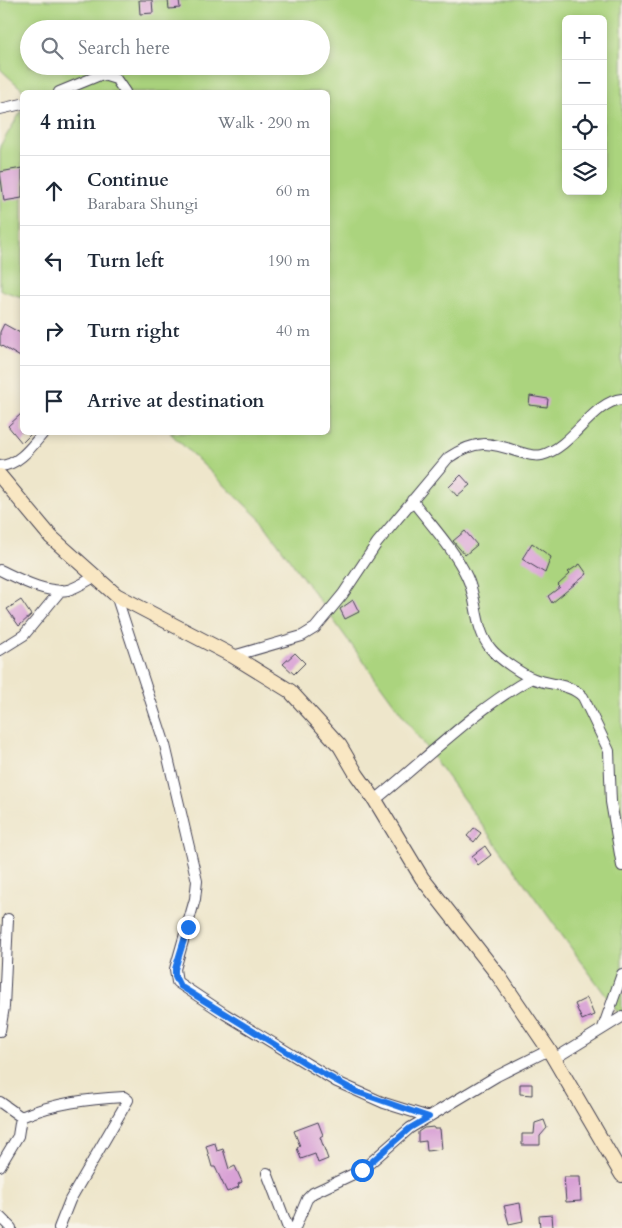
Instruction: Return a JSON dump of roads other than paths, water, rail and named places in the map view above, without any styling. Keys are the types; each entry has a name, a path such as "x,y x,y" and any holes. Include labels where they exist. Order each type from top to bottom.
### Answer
{"street":[{"path":"64,90 103,75 116,79 124,90"},
{"path":"0,109 20,104"},
{"path":"233,656 302,636 315,628 343,594 377,543 412,500 448,458 462,448 479,443 495,444 531,456 540,455 569,438 608,402 622,400"},
{"path":"0,466 8,466 17,461 41,435"},
{"path":"0,476 51,537 116,595 233,656 290,691 340,746 422,878 498,975 552,1055 622,1175"},
{"path":"412,500 468,578 480,625 490,648 498,656 532,678 578,691 584,697 606,741 610,760 611,802 622,866"},
{"path":"0,570 28,583 61,590 69,589 96,576"},
{"path":"0,650 24,635 61,590"},
{"path":"116,595 165,745 197,881 195,899 175,969 177,982 211,1006 337,1082 375,1099 429,1117"},
{"path":"375,800 486,708 513,688 532,678"},
{"path":"0,1030 4,1007 8,919"},
{"path":"603,1028 622,974"},
{"path":"295,1228 306,1199 313,1193 362,1170 410,1128 497,1076 552,1055 622,1017"},
{"path":"21,1116 52,1105 71,1102 124,1097 128,1100 70,1200 58,1228"},
{"path":"0,1102 21,1116"},
{"path":"0,1166 18,1136 21,1116"},
{"path":"267,1173 288,1228"},
{"path":"0,1218 11,1228"}]}
